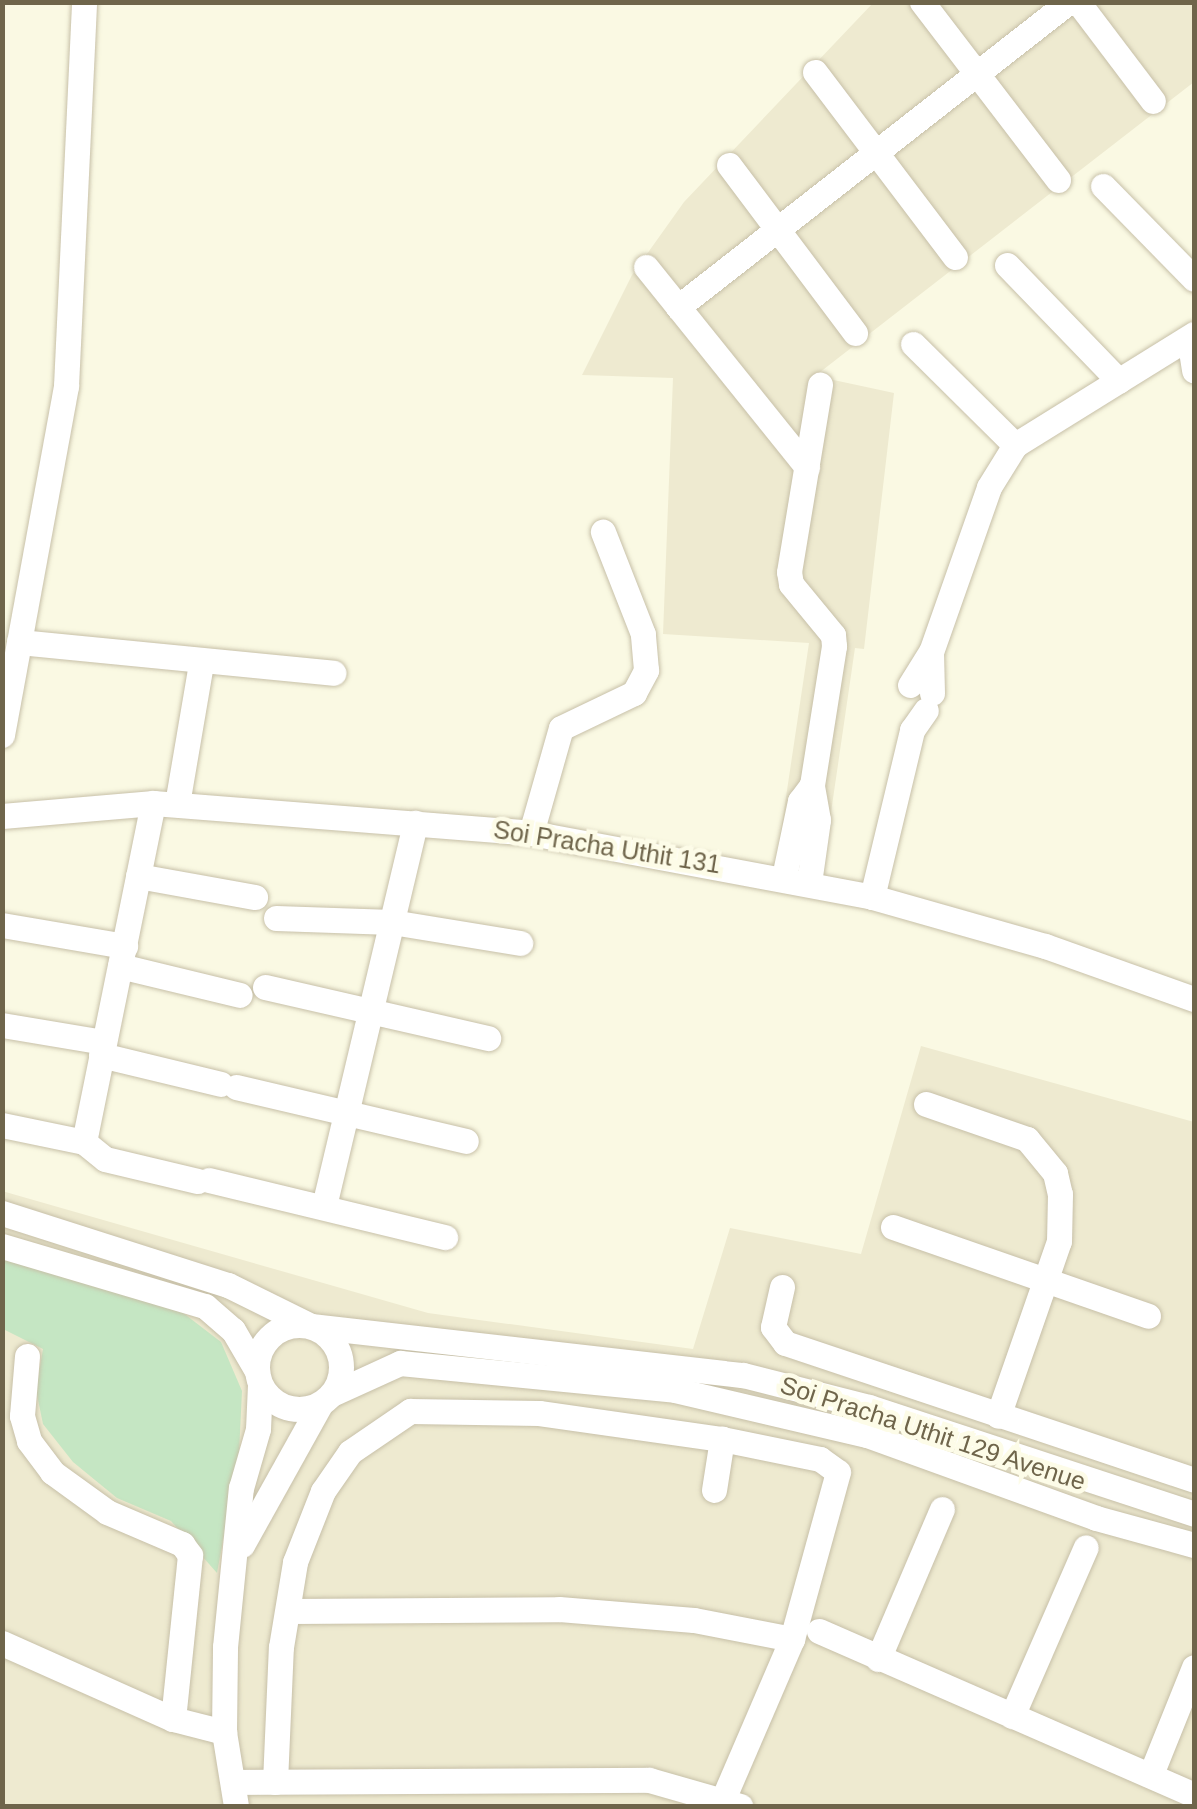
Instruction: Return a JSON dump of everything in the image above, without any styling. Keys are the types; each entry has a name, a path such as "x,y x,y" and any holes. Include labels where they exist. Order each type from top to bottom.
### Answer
{"street":[{"path":"2,735 66,386 84,2"},
{"path":"922,2 1058,180"},
{"path":"678,306 1070,2"},
{"path":"1078,2 1153,101"},
{"path":"815,72 955,257"},
{"path":"729,165 855,332"},
{"path":"1103,186 1194,279"},
{"path":"1007,266 1118,380"},
{"path":"646,267 807,466"},
{"path":"872,897 930,652 989,487 1015,446 1192,336 1194,371"},
{"path":"913,344 1015,446"},
{"path":"796,880 800,801 812,785 834,646 833,634 791,584 789,572 820,385"},
{"path":"530,833 560,728 634,693 646,670 643,634 604,532"},
{"path":"19,642 200,663 333,673"},
{"path":"84,1142 138,876 164,804 200,663"},
{"name":"Soi Pracha Uthit 131","path":"2,816 164,804 530,833 872,897 1045,946 1194,999"},
{"path":"324,1206 374,1011 415,822"},
{"path":"138,876 256,897"},
{"path":"276,918 392,922 520,943"},
{"path":"2,925 252,991 374,1011 488,1038"},
{"path":"2,1025 228,1086 466,1141"},
{"path":"926,1104 1010,1130 1044,1157 1055,1173 1063,1217 1046,1279 998,1416"},
{"path":"2,1125 84,1142 104,1159 324,1206 445,1237"},
{"name":"Soi Pracha Uthit 129 Avenue","path":"2,1213 228,1285 311,1326 340,1355 326,1399"},
{"path":"893,1226 1148,1316"},
{"path":"2,1246 205,1306 233,1330 258,1378 280,1405 326,1399"},
{"path":"782,1287 773,1327 784,1343 1194,1480"},
{"name":"Soi Pracha Uthit 129 Avenue","path":"258,1378 272,1334 311,1326 743,1374 869,1407 1194,1514"},
{"path":"27,1356 22,1416 29,1442 52,1472 107,1512 182,1544 190,1555 173,1719"},
{"name":"Soi Pracha Uthit 129 Avenue","path":"326,1399 400,1363 675,1390 809,1418 1004,1482 1136,1531 1194,1545"},
{"path":"258,1378 258,1429 241,1488 239,1550 225,1647 224,1732 236,1794 275,1782 649,1780 728,1804 792,1640 838,1472 820,1459 722,1439 539,1413 410,1411 350,1452 323,1491 295,1562 291,1611 280,1647 275,1782"},
{"path":"239,1550 326,1399"},
{"path":"714,1490 722,1439"},
{"path":"1004,1482 1010,1456"},
{"path":"878,1658 942,1509"},
{"path":"1012,1716 1086,1547"},
{"path":"291,1611 559,1608 678,1618 792,1640"},
{"path":"819,1631 1194,1794"},
{"path":"2,1643 173,1719 224,1732"},
{"path":"1151,1774 1194,1667"}],"shaded area":[{"path":"873,3 1194,3 1194,82 815,376 894,393 864,649 855,648 822,874 776,864 809,643 663,634 673,378 582,375 632,275 684,202"},
{"path":"921,1046 1194,1122 1194,1806 3,1806 2,1191 428,1313 693,1349 730,1228 861,1254"}],"green space":[{"path":"2,1254 178,1309 221,1342 242,1391 239,1453 217,1573 171,1521 117,1498 73,1462 43,1424 36,1390 43,1349 3,1329"}]}
